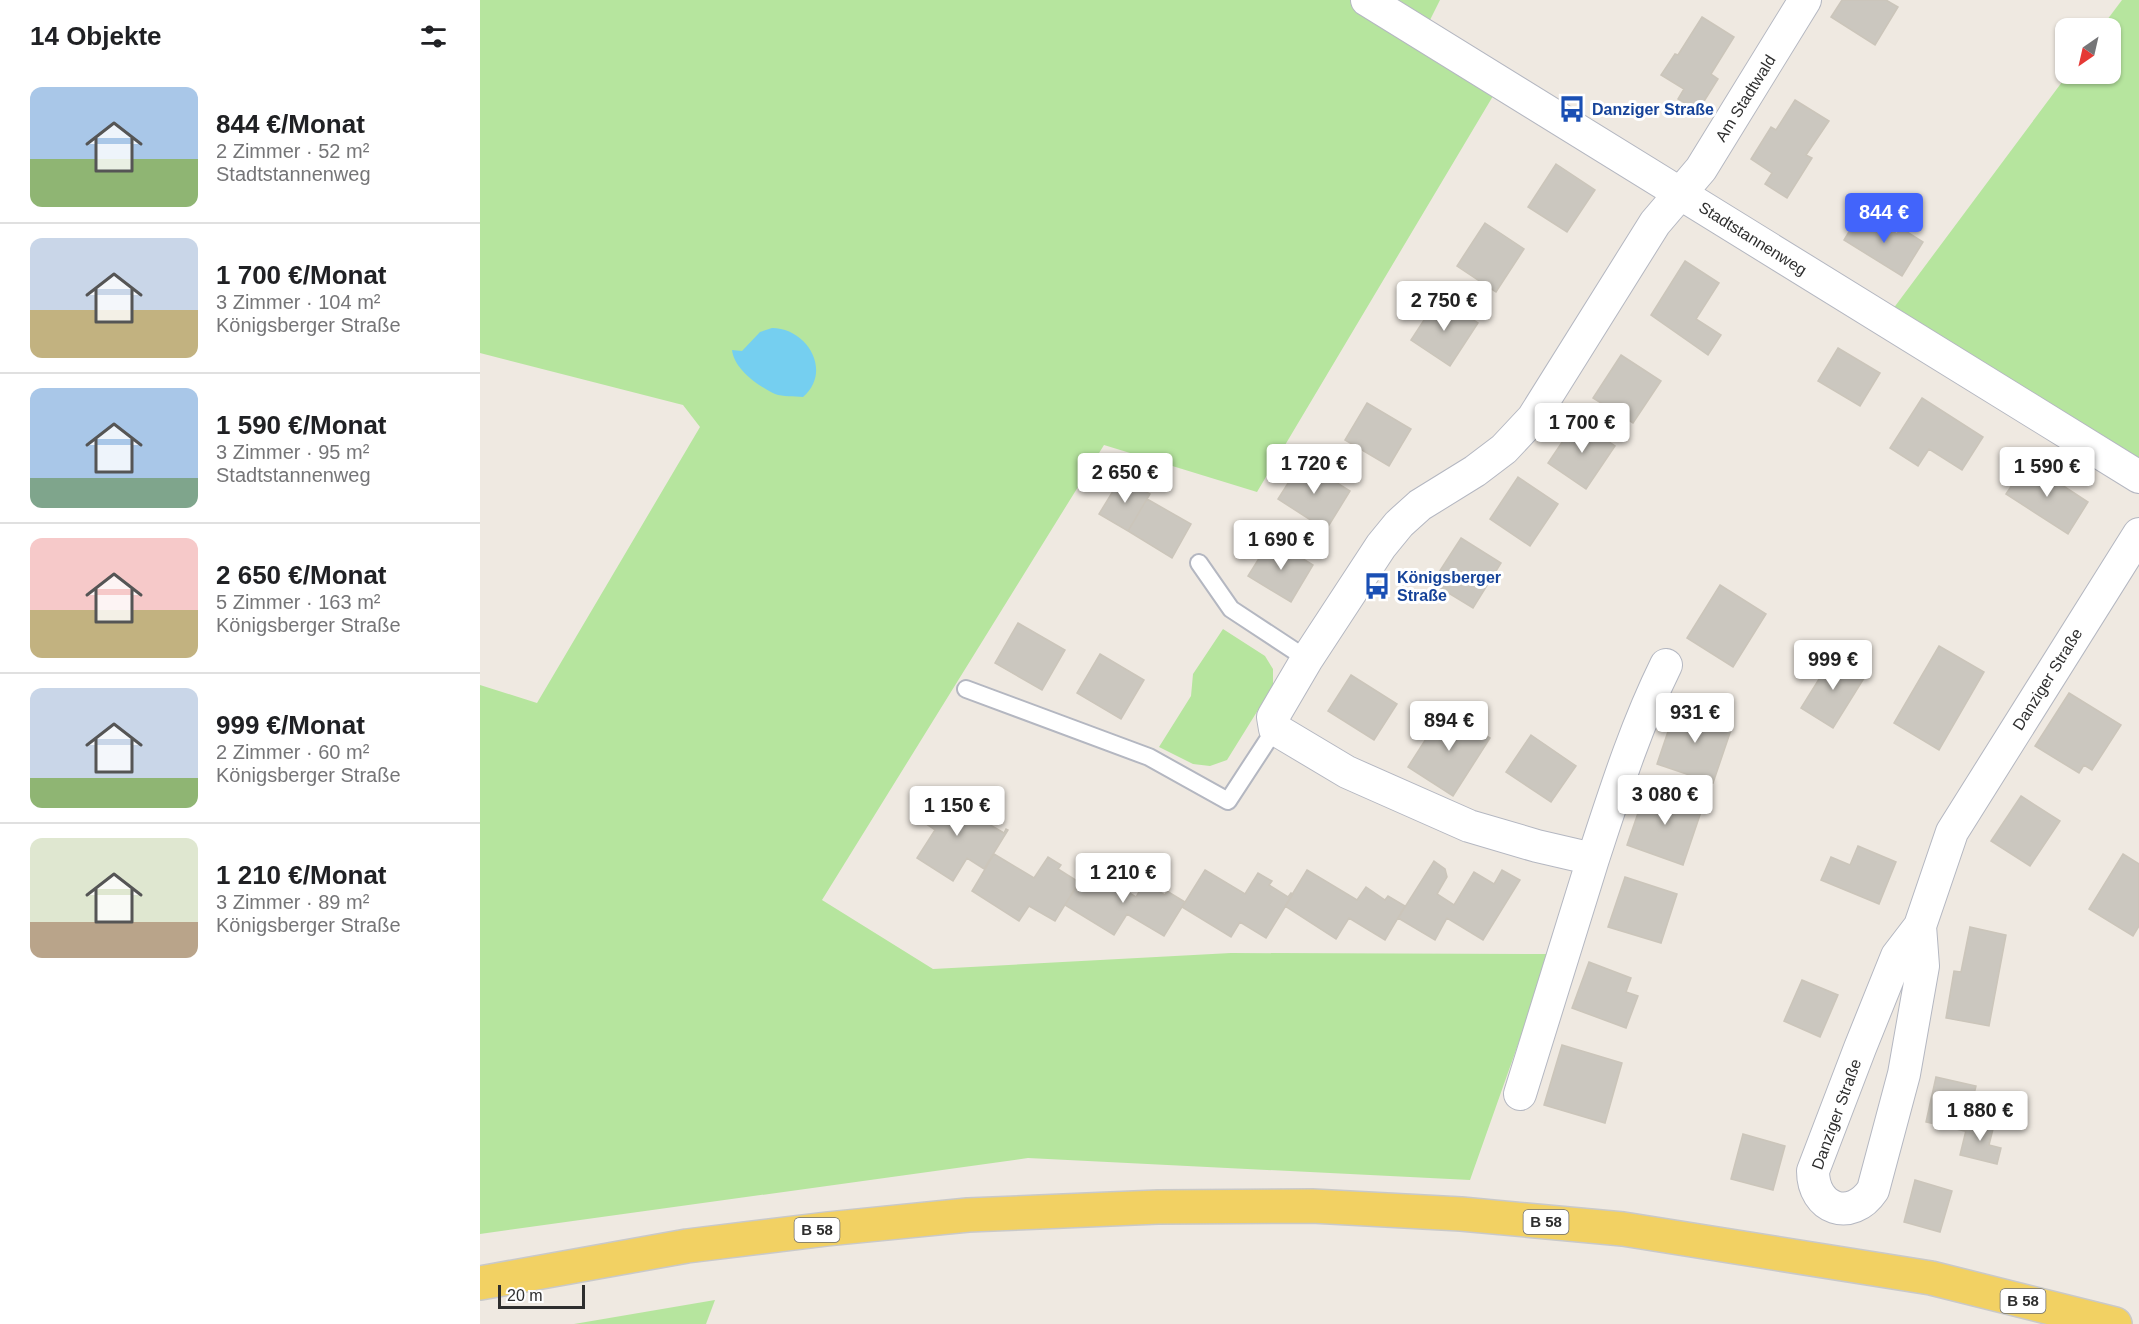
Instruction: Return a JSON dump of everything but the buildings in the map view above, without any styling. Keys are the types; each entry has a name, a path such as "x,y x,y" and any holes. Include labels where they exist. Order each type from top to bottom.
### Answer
{"main road":[{"name":"B 58","path":"480,1283 687,1246 956,1216 1158,1207 1312,1206 1461,1214 1623,1229 1931,1278 2115,1324"}],"street":[{"name":"Stadtstannenweg","path":"1368,0 2139,477"},
{"name":"Am Stadtwald","path":"1679,192 1701,169 1806,0"},
{"path":"1593,859 1537,846 1469,826 1347,772 1275,729 1273,717 1381,546 1399,524 1420,505 1475,471 1504,449 1533,418 1655,223 1679,192"},
{"name":"Danziger Straße","path":"1920,926 1923,966 1904,1074 1873,1190 1861,1204 1852,1208 1834,1207 1824,1202 1817,1193 1813,1182 1813,1171 1898,956 1920,926 1952,832 2139,534"},
{"path":"1520,1094 1631,744 1643,712 1666,665"}],"lane":[{"path":"1199,563 1231,609 1308,659"},
{"path":"966,690 1149,756 1228,801 1275,729"}],"green space":[{"path":"480,0 1355,0 1499,86 1257,492 1104,445 822,900 933,969 1231,953 1550,954 1470,1180 1028,1158 480,1234 480,685 537,703 700,427 683,405 480,353"},
{"path":"1393,0 1440,0 1429,22"},
{"path":"2122,0 2139,0 2139,462 1893,309 2061,84 2121,84 2121,18 2108,18"},
{"path":"1223,629 1265,656 1273,669 1273,686 1227,760 1210,766 1193,764 1159,747 1191,696 1193,674"},
{"path":"715,1300 706,1324 574,1324"}],"water":[{"path":"772,328 796,335 812,353 816,364 816,375 812,387 803,397 781,396 768,391 754,382 737,364 732,350 742,351 760,332"}],"place":[{"name":"Danziger Straße","path":"1572,109"},
{"name":"Königsberger Straße","path":"1377,586"}]}
